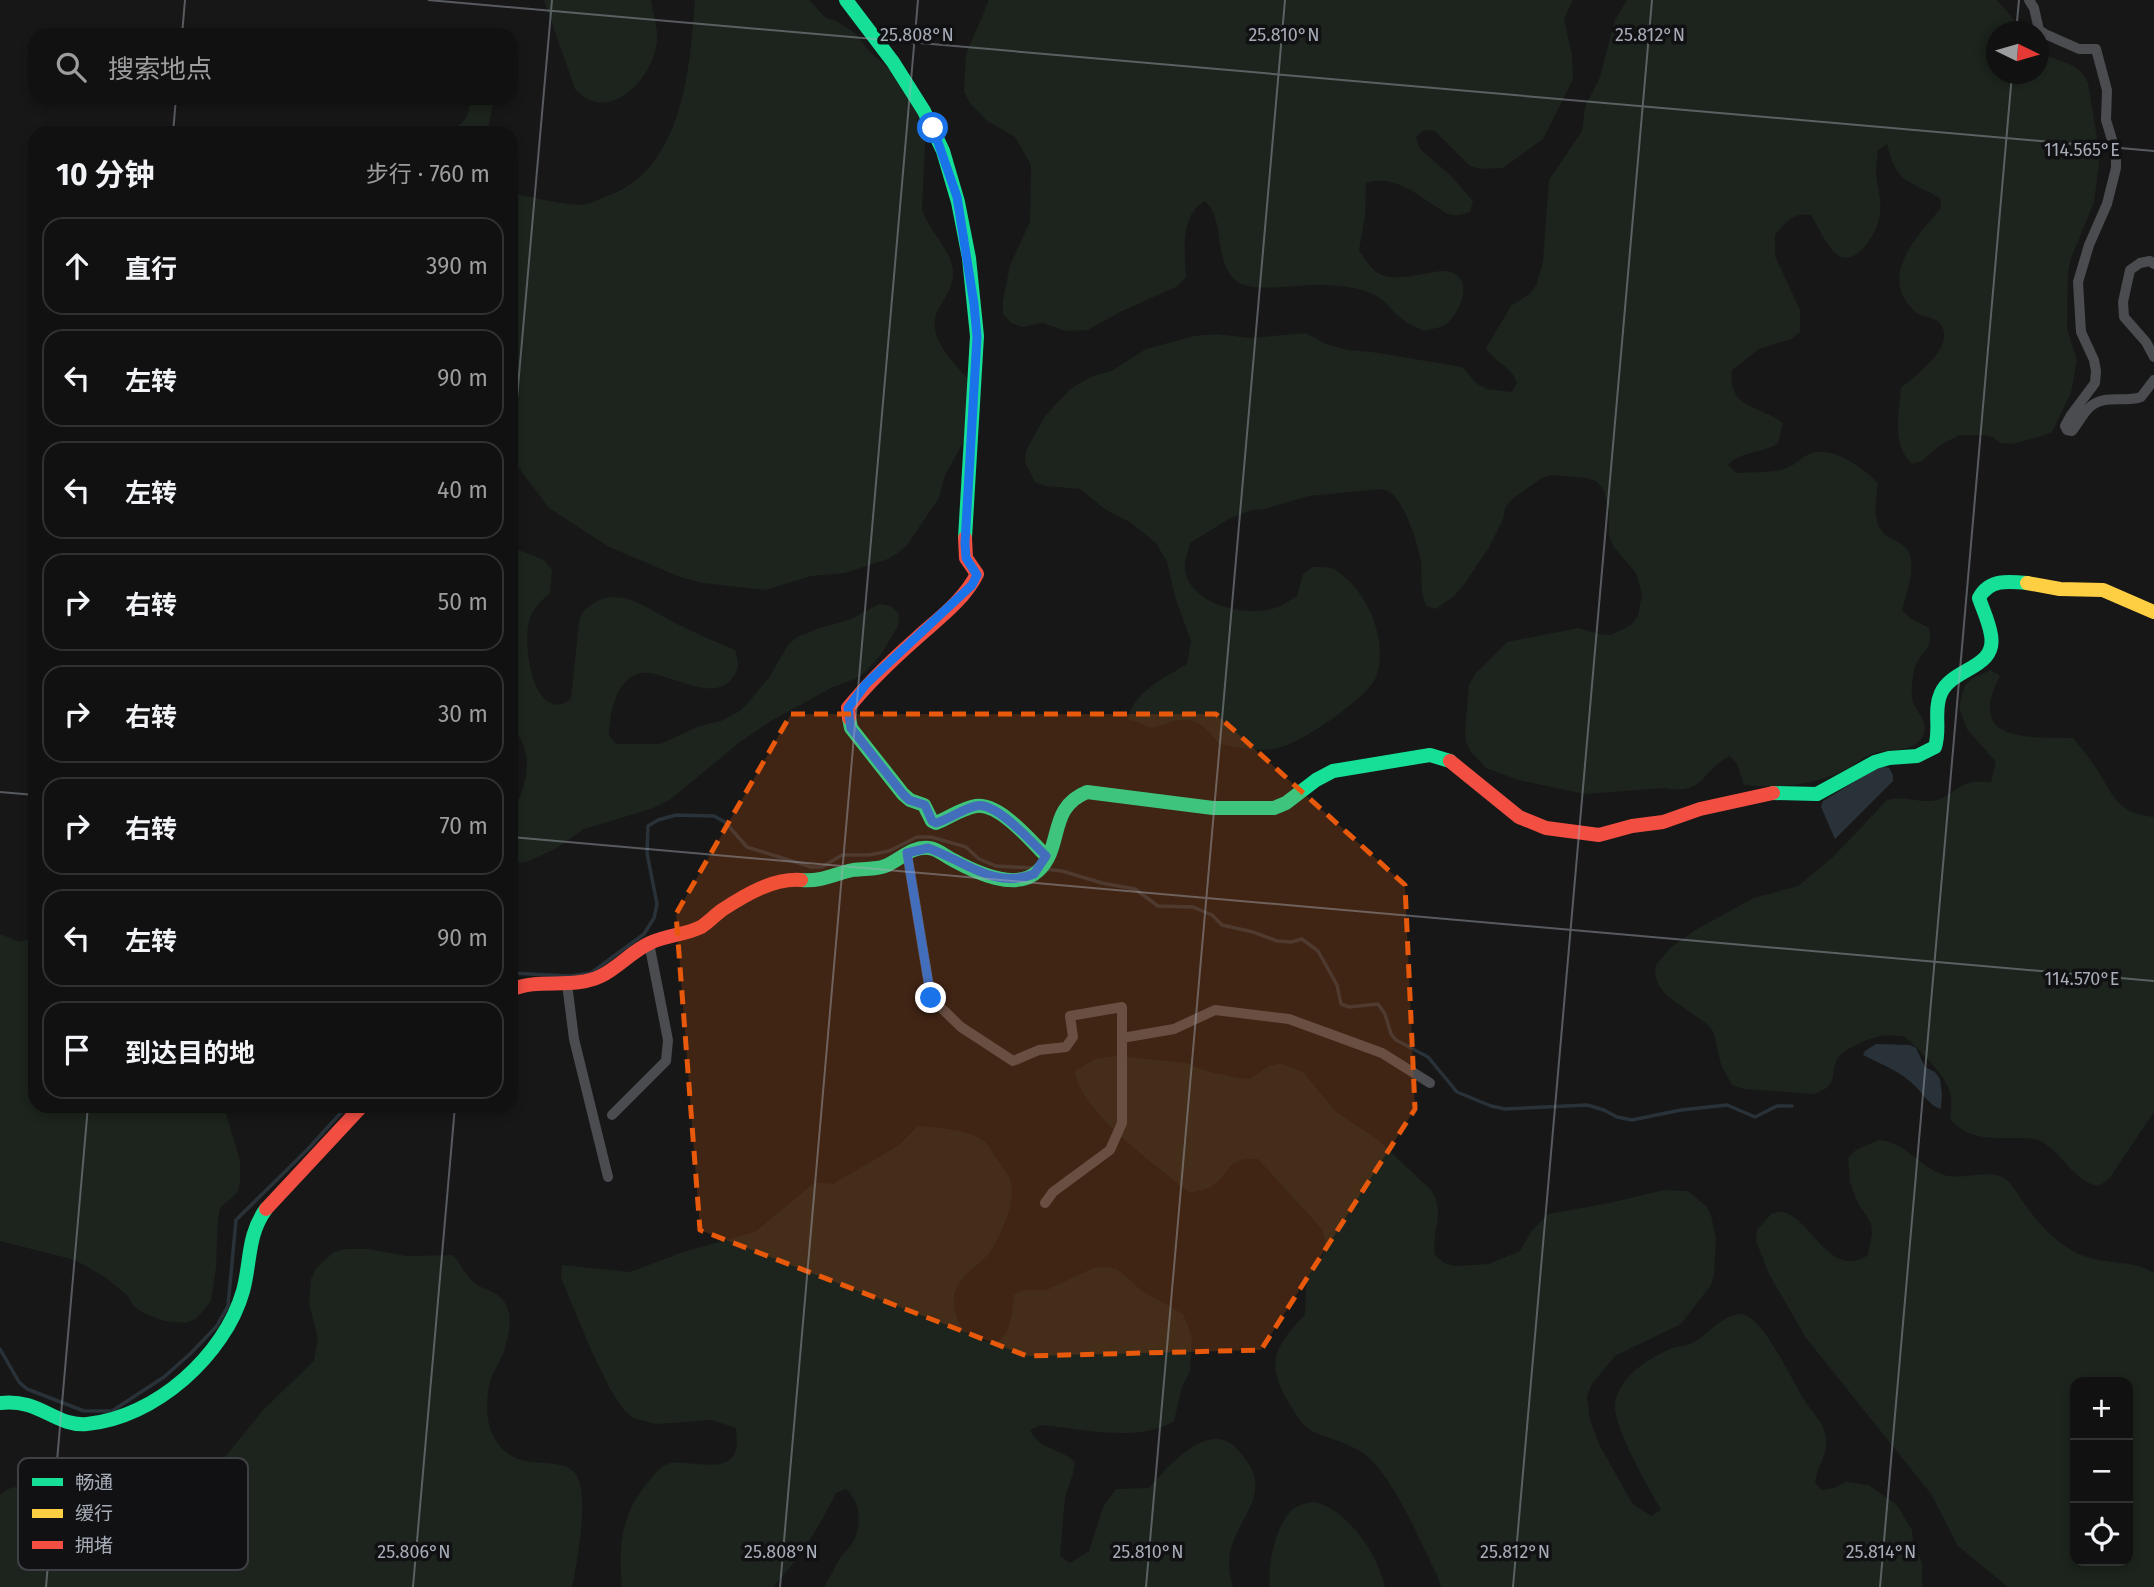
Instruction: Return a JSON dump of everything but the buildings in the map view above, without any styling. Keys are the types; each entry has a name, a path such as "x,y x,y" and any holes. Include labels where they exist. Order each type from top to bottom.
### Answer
{"street":[{"path":"846,0 885,51 940,142 957,197 977,337 965,543 966,558 977,575 972,585 952,606 866,684 848,708 851,728 903,794 909,800 925,805 932,821 936,823 975,806 986,805 998,812 1045,858"},
{"path":"2029,0 2034,8 2039,30 2079,48 2096,49 2107,90 2106,120 2116,153 2116,169 2107,204 2089,245 2078,282 2081,332 2094,360 2095,383 2071,415 2065,426 2067,430 2072,431 2090,407 2102,400 2120,402 2141,397 2154,380"},
{"path":"2154,264 2150,261 2140,263 2130,270 2123,302 2124,317 2146,342 2154,357"},
{"path":"518,987 577,984 605,974 649,943 702,927 721,911 784,880 825,880 853,870 888,865 907,853 928,848 995,877 1013,879 1034,874 1053,843 1063,807 1078,793 1213,808 1274,808 1334,771 1430,755 1447,758 1530,823 1599,835 1632,826 1663,822 1700,809 1775,793 1817,794 1875,762 1917,756 1935,747 1940,726 1938,700 1944,686 1954,677 1977,666 1990,652 1992,635 1979,598 1981,592 1990,585 2014,581 2059,589 2107,590 2154,612"},
{"path":"907,853 931,998 961,1027 1013,1061 1039,1050 1066,1047 1073,1037 1070,1016 1122,1007 1122,1124 1110,1150 1052,1192 1045,1203"},
{"path":"612,1115 666,1061 668,1040 649,943"},
{"path":"567,984 574,1039 608,1177"},
{"path":"1122,1038 1174,1029 1215,1010 1289,1019 1382,1053 1430,1083"},
{"path":"0,1403 25,1401 78,1424 91,1423 130,1412 168,1390 213,1350 235,1313 243,1292 251,1232 264,1210 355,1113"}],"highlighted area":[{"path":"791,714 1216,714 1405,885 1415,1109 1261,1350 1027,1356 700,1230 676,914"}],"shaded area":[{"path":"544,0 651,0 657,29 656,48 652,62 635,86 613,101 600,102 587,99 575,89"},
{"path":"695,0 809,0 826,18 855,33 868,50 905,83 926,129 922,209 948,255 953,270 951,286 938,310 936,332 947,354 980,390 980,413 945,475 939,498 907,545 888,559 845,573 811,576 765,590 703,583 680,577 609,547 549,508 518,467 518,194 584,205 610,195 634,181 653,162 668,139 678,112 690,55"},
{"path":"989,0 1573,0 1564,19 1572,55 1573,79 1543,139 1503,168 1480,169 1470,166 1435,131 1424,130 1416,137 1420,149 1450,175 1473,201 1470,212 1451,215 1401,186 1384,181 1366,183 1365,217 1359,250 1372,268 1385,276 1402,277 1445,271 1460,279 1463,285 1462,300 1455,315 1443,326 1424,331 1403,320 1377,296 1356,289 1319,285 1252,287 1242,284 1228,272 1215,219 1205,201 1191,216 1187,225 1186,277 1178,286 1120,312 1088,330 1065,331 1043,323 1022,327 1011,323 1003,314 1003,301 1010,265 1030,222 1031,165 1015,137 986,120 964,92 966,54"},
{"path":"1627,0 1997,0 2015,21 1986,21 1986,84 2049,84 2049,55 2078,69 2088,83 2100,157 2094,202 2070,261 2068,273 2067,329 2077,360 2071,393 2052,432 2012,444 2001,443 1992,437 1981,435 1959,435 1939,446 1922,461 1912,464 1905,456 1898,428 1901,388 1932,360 1939,351 1944,334 1938,322 1916,313 1903,296 1899,283 1900,269 1913,243 1941,208 1940,198 1899,174 1887,144 1878,150 1877,158 1880,215 1870,240 1857,254 1842,257 1834,252 1811,215 1799,215 1786,222 1775,235 1775,256 1800,310 1800,332 1791,339 1759,349 1732,370 1732,383 1740,399 1783,423 1778,443 1739,457 1728,465 1736,473 1780,470 1809,454 1827,452 1856,465 1878,483 1876,514 1879,527 1890,538 1904,546 1910,557 1910,580 1902,610 1910,618 1929,628 1929,646 1915,667 1912,687 1912,699 1925,728 1920,740 1909,747 1869,755 1837,774 1784,786 1744,785 1737,764 1730,756 1696,785 1688,788 1585,794 1518,780 1486,768 1471,752 1466,742 1469,685 1475,674 1507,642 1578,628 1611,635 1631,625 1638,616 1642,594 1636,573 1613,546 1609,535 1609,512 1604,490 1596,481 1586,478 1552,475 1542,478 1512,499 1505,508 1503,519 1488,549 1463,586 1436,609 1426,606 1422,590 1421,563 1414,536 1401,506 1389,492 1381,489 1309,496 1252,510 1229,519 1190,543 1185,565 1187,578 1195,590 1220,605 1251,611 1265,610 1280,606 1297,596 1303,574 1313,567 1334,569 1356,588 1370,611 1380,651 1376,677 1360,697 1332,719 1302,738 1278,748 1248,749 1219,744 1193,721 1179,720 1152,727 1128,720 1136,701 1143,693 1187,664 1191,641 1175,597 1167,562 1156,543 1080,489 1046,486 1035,482 1025,462 1026,451 1045,416 1070,389 1091,377 1113,370 1146,349 1194,336 1216,334 1251,338 1306,333 1326,344 1348,350 1462,367 1477,384 1487,389 1512,392 1517,383 1514,377 1486,348 1511,306 1531,293 1537,283 1543,261 1549,180 1582,131 1585,107 1600,77 1615,20"},
{"path":"470,105 493,105 488,126 458,126"},
{"path":"518,550 544,560 552,570 550,593 532,614 527,638 537,689 543,698 551,703 559,705 571,699 579,621 585,610 602,599 612,597 634,601 682,627 735,650 738,663 736,673 725,685 700,687 647,673 630,678 623,684 612,709 609,735 616,744 660,744 700,726 721,721 740,711 748,703 770,676 788,645 797,637 851,619 879,604 891,606 899,614 898,626 880,656 855,679 833,687 771,721 740,742 671,799 651,809 584,829 555,849 529,861 518,863 518,800 527,767 518,736"},
{"path":"1991,670 2000,676 1991,698 1990,714 1996,725 2021,736 2073,738 2092,761 2116,800 2131,811 2154,817 2154,1112 2109,1179 2099,1186 2081,1179 2054,1151 2038,1140 1980,1136 1957,1126 1950,1119 1949,1089 1932,1064 1904,1036 1877,1037 1844,1052 1837,1059 1831,1083 1815,1094 1744,1089 1732,1085 1721,1065 1714,1033 1707,1024 1667,996 1655,975 1656,965 1670,948 1697,929 1754,898 1798,886 1834,856 1887,800 1898,798 1932,801 1968,783 1991,782 1996,762 1967,729 1959,708 1964,687 1971,679"},
{"path":"1877,768 1889,768 1893,781 1835,839 1821,807 1823,801"},
{"path":"0,934 20,942 28,939 28,1113 225,1113 240,1160 240,1183 237,1193 220,1208 211,1301 197,1318 186,1323 164,1321 144,1313 134,1307 128,1296 105,1277 75,1260 0,1241"},
{"path":"1876,1044 1910,1045 1916,1048 1925,1067 1935,1072 1940,1079 1941,1109 1930,1103 1904,1077 1863,1055"},
{"path":"1117,1056 1186,1063 1206,1071 1238,1078 1250,1079 1269,1066 1281,1063 1304,1073 1335,1111 1378,1140 1430,1189 1435,1197 1438,1213 1435,1255 1444,1263 1455,1266 1489,1264 1520,1251 1531,1232 1548,1214 1664,1190 1688,1191 1706,1206 1711,1215 1716,1239 1711,1285 1681,1324 1615,1356 1592,1384 1587,1396 1590,1420 1599,1444 1632,1503 1651,1516 1661,1510 1632,1457 1615,1413 1615,1403 1623,1384 1638,1368 1656,1356 1696,1341 1726,1318 1740,1314 1749,1317 1767,1336 1824,1428 1825,1453 1815,1482 1822,1490 1846,1482 1869,1485 1897,1505 1912,1530 1913,1541 1922,1563 1922,1587 1441,1587 1407,1514 1380,1471 1364,1454 1305,1426 1281,1389 1275,1365 1277,1355 1287,1336 1305,1314 1307,1280 1325,1248 1322,1229 1258,1159 1247,1159 1233,1164 1212,1186 1190,1193 1141,1154 1090,1103 1080,1087 1075,1071 1095,1059"},
{"path":"918,1126 953,1130 979,1138 990,1148 1008,1175 1011,1185 1011,1204 993,1248 967,1273 955,1292 956,1313 965,1332 990,1342 998,1341 1008,1330 1014,1295 1023,1290 1047,1290 1093,1268 1106,1267 1117,1269 1142,1291 1183,1314 1192,1336 1190,1371 1182,1387 1174,1421 1160,1428 1127,1433 1042,1425 1030,1430 1039,1442 1075,1462 1065,1497 1060,1556 1070,1563 1089,1551 1103,1507 1116,1489 1149,1488 1192,1447 1213,1439 1223,1440 1232,1444 1243,1456 1255,1480 1252,1501 1230,1550 1229,1566 1233,1587 824,1587 857,1533 857,1506 846,1489 836,1493 808,1542 773,1587 622,1587 621,1543 627,1517 640,1492 656,1472 667,1464 707,1465 732,1458 736,1450 736,1428 712,1420 656,1424 633,1418 624,1410 610,1389 591,1350 561,1278 562,1265 630,1272 683,1252 755,1232 815,1182 833,1184 899,1145"},
{"path":"1879,1140 1897,1145 1944,1175 2000,1176 2010,1183 2032,1214 2060,1243 2087,1257 2137,1266 2154,1273 2154,1587 2008,1587 1958,1546 1931,1494 1806,1338 1769,1274 1756,1241 1757,1230 1771,1214 1782,1212 1803,1224 1822,1245 1842,1260 1854,1261 1868,1255 1871,1223 1858,1203 1850,1182 1848,1158 1856,1150"},
{"path":"368,1249 406,1256 453,1255 472,1281 503,1300 509,1311 509,1332 489,1386 487,1407 490,1428 498,1444 508,1454 531,1462 565,1466 574,1472 579,1481 582,1494 581,1527 572,1587 0,1587 0,1495 18,1487 18,1570 248,1570 248,1458 224,1458 264,1409 314,1361 318,1338 309,1304 311,1279 317,1267 334,1252"},
{"path":"1314,1502 1327,1506 1360,1535 1376,1561 1385,1587 1270,1587 1271,1556 1282,1524 1293,1509"}],"waterway":[{"path":"518,973 570,976 591,973 644,934 654,918 657,904 647,853 648,826 676,815 714,816 725,822 747,847 811,867 822,867 842,855 869,855 889,851 917,837 931,837 966,847 979,859 996,866 1032,868"},
{"path":"1044,869 1135,889 1158,906 1193,907 1212,915 1222,925 1277,941 1291,942 1302,939 1318,951 1337,985 1341,1004 1349,1007 1378,1004 1396,1040 1428,1057 1457,1092 1491,1106 1505,1109 1587,1105 1632,1120 1681,1110 1727,1105 1755,1117 1777,1106 1792,1106"},
{"path":"0,1349 19,1382 27,1389 84,1411 112,1411 164,1377 216,1327 228,1306 236,1220 341,1113"}],"traffic: fast":[{"path":"846,0 893,62 924,111 943,151 958,202 969,258 977,336 965,538"},
{"path":"1773,793 1817,794 1875,762 1917,756 1935,747 1941,693 1947,684 1981,661 1991,646 1990,630 1979,598 1994,584 2027,583"},
{"path":"849,718 851,728 903,794 924,805 932,821 936,823 976,806 995,810 1014,824 1046,856"},
{"path":"801,880 816,880 853,870 881,867 911,851 923,848 935,850 984,874 1019,880 1038,871 1046,861 1066,808 1074,799 1087,792 1213,808 1274,808 1286,803 1316,780 1333,771 1430,755 1450,761"},
{"path":"0,1403 26,1405 66,1421 87,1424 138,1410 161,1396 204,1360 234,1315 246,1280 256,1229 266,1209"}],"traffic: slow":[{"path":"2027,583 2060,589 2103,590 2154,612"}],"traffic: jam":[{"path":"849,718 848,708 864,689 950,608 972,583 977,574 966,558 965,538"},
{"path":"1450,761 1519,817 1546,828 1599,835 1632,826 1663,822 1700,809 1773,793"},
{"path":"518,987 533,984 579,982 601,976 643,946 701,927 722,910 760,889 780,882 801,880"},
{"path":"266,1209 355,1113"}],"route":[{"path":"931,998 907,853 928,848 982,873 1013,879 1034,874 1046,856 998,812 986,805 975,806 944,821 932,821 925,805 909,800 903,794 851,728 848,708 866,684 952,606 972,585 977,575 966,558 965,543 976,377 974,304 957,197 933,128"}]}
